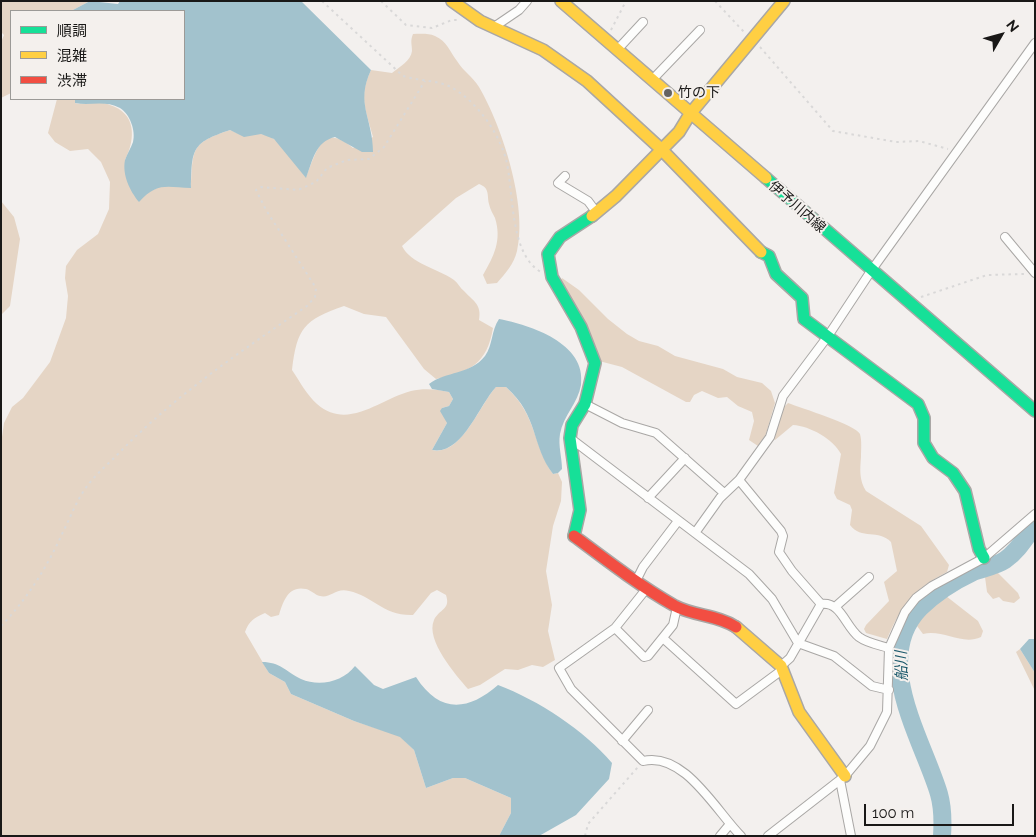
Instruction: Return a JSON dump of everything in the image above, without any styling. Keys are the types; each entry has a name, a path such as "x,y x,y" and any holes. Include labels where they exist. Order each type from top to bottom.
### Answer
{"street":[{"path":"452,1 480,21 544,50 587,81 661,149 759,251 769,256 776,274 802,298 804,319 918,404 924,418 924,443 933,458 952,473 965,491 979,549 984,558"},
{"path":"494,27 514,15 527,1"},
{"name":"伊予川内線","path":"561,1 1035,411"},
{"path":"784,1 690,114 679,132 597,213 568,230 548,254 552,277 581,327 596,364 592,383 584,404 572,425 570,438 580,510 574,536 636,581 676,607 728,622 782,668 800,712 843,778 851,836"},
{"path":"618,50 643,22"},
{"path":"652,80 700,30"},
{"path":"695,533 724,493 739,480 770,437 783,396 828,336 871,271 1035,43"},
{"path":"566,176 558,183 588,201 597,213"},
{"path":"1005,237 1035,272"},
{"path":"584,404 617,421 656,433 724,493"},
{"path":"570,438 758,582 772,598 798,643 834,656 877,688 888,690"},
{"path":"648,498 685,458"},
{"path":"739,480 781,531 783,536 779,547 781,557 821,604"},
{"path":"770,835 843,778 857,764 880,730 888,712 889,648 905,612 916,598 932,586 984,558 1035,514"},
{"path":"636,581 643,567 678,520"},
{"path":"835,607 869,577"},
{"path":"647,588 615,628 559,668 571,689 643,761 656,760 682,770 741,836"},
{"path":"821,604 828,603 835,607 860,638 889,648"},
{"path":"664,639 736,704 782,668 790,658 821,604"},
{"path":"615,628 644,657 655,650 673,625 676,607"},
{"path":"622,741 648,710"},
{"path":"720,836 730,824"}],"path":[{"path":"322,1 402,76 439,82 452,88 480,112 499,138 512,190 520,248 538,271 552,277"},
{"path":"381,1 406,25 432,28 452,20 461,20"},
{"path":"606,40 626,1"},
{"path":"715,1 773,60 834,131 896,142 919,141 958,151"},
{"path":"1,626 19,608 37,582 64,530 69,516 88,485 142,428 215,368 307,306 315,297 316,288 266,210 256,190 261,186 298,190 316,182 327,168 348,160 369,159 384,147 425,81"},
{"path":"912,305 919,298 988,275 1026,274"},
{"path":"585,836 588,824 643,761"}],"shaded area":[{"path":"1,1 90,1 73,10 10,10 10,94 1,98 1,42 4,35 1,32"},
{"path":"413,34 430,34 439,38 448,47 459,65 479,87 488,103 511,167 519,212 517,251 506,272 497,283 487,284 483,275 496,248 498,234 495,218 489,206 487,192 479,184 456,198 402,246 418,262 454,280 473,300 478,306 479,320 493,328 490,340 481,358 475,364 458,373 436,379 424,369 386,317 364,314 344,306 311,321 305,328 297,344 292,370 317,404 329,412 340,414 364,411 399,395 420,389 449,392 453,399 449,406 442,408 447,423 432,450 442,450 452,446 469,428 496,387 506,387 523,407 543,457 553,474 558,473 562,482 561,501 553,526 546,571 552,605 548,631 555,660 543,667 532,665 518,670 505,669 480,685 468,689 443,657 434,637 432,628 434,620 447,604 446,595 437,590 431,593 413,615 386,609 365,597 349,591 344,590 324,596 300,588 287,596 279,615 271,617 265,613 255,618 250,622 245,632 269,673 285,682 291,694 354,721 400,736 414,750 426,788 453,778 465,778 511,798 511,813 499,836 1,836 1,444 4,423 12,407 23,398 50,362 66,318 68,296 65,278 66,266 77,250 98,234 109,209 110,182 101,162 88,149 70,151 55,142 48,133 57,100 75,100 75,103 82,104 101,102 119,109 125,114 129,120 132,135 129,152 125,160 148,192 164,185 191,187 192,163 201,143 230,130 244,135 261,134 275,140 306,177 317,150 327,139 334,138 353,148 373,137 364,104 367,80 371,70 392,73 407,61 412,51 411,41"},
{"path":"1,201 14,217 20,239 10,306 1,315"},
{"path":"562,278 579,290 608,319 639,341 658,346 675,356 723,369 737,377 762,383 771,391 775,403 766,434 758,446 749,440 754,421 752,412 738,406 727,397 718,398 702,391 694,395 690,402 686,402 622,367 599,361 596,347 560,281"},
{"path":"788,403 849,426 860,434 861,475 866,491 921,526 949,565 947,572 917,591 910,599 898,616 887,639 866,633 864,629 889,601 884,582 897,571 891,542 881,536 865,534 854,530 850,525 852,510 850,505 837,499 834,493 841,454 833,443 814,431 793,425 775,440 773,438 784,407"},
{"path":"997,572 1018,593 1020,598 1014,603 1003,601 999,597 993,599 987,592 985,577"},
{"path":"946,596 978,621 983,631 981,637 967,640 938,634 923,634 917,626 922,616 929,608"},
{"path":"1020,649 1035,673 1035,691 1016,652"}],"water":[{"path":"90,1 118,4 120,1 301,1 371,70 366,82 365,102 373,152 362,152 335,137 328,139 319,147 306,178 274,139 261,134 244,137 230,130 208,139 196,149 193,156 191,188 162,187 151,191 139,202 130,188 124,166 134,138 133,128 127,114 120,108 109,104 75,103 75,100 185,100 185,10 73,10"},
{"path":"499,319 526,326 554,338 566,347 575,358 580,370 581,385 579,392 564,421 560,434 559,443 562,469 558,473 553,474 546,463 530,420 517,398 506,387 496,387 469,428 452,445 443,450 432,450 447,423 440,411 442,408 449,406 453,399 449,392 432,389 429,384 472,367 479,362 488,352"},
{"path":"1029,639 1035,639 1035,673 1020,649"},
{"path":"262,662 278,665 301,679 315,683 330,682 344,676 355,666 374,685 383,689 416,677 434,697 454,705 475,700 487,694 498,685 529,699 560,717 588,739 612,763 609,779 576,815 539,836 499,836 511,813 511,798 465,778 453,778 426,788 414,750 400,737 354,721 291,694 285,682 269,673"}],"waterway":[{"name":"船川","path":"942,836 939,794 913,725 900,675 900,651 906,628 920,608 945,588 973,572 1005,560 1021,544 1035,525"}],"traffic: fast":[{"path":"766,178 1035,411"},
{"path":"574,536 580,510 570,438 572,425 585,404 595,363 581,327 552,277 548,254 560,237 592,216"},
{"path":"761,252 769,256 776,274 802,298 804,319 918,404 924,418 924,443 933,458 953,473 965,491 979,549 984,558"}],"traffic: slow":[{"path":"452,1 480,21 543,50 587,81 661,149 761,252"},
{"path":"561,1 766,178"},
{"path":"592,216 616,196 679,132 690,114 784,1"},
{"path":"736,627 781,666 799,712 845,776"}],"traffic: jam":[{"path":"574,536 636,581 675,606 722,620 736,627"}],"place":[{"name":"竹の下","path":"668,93"}]}
